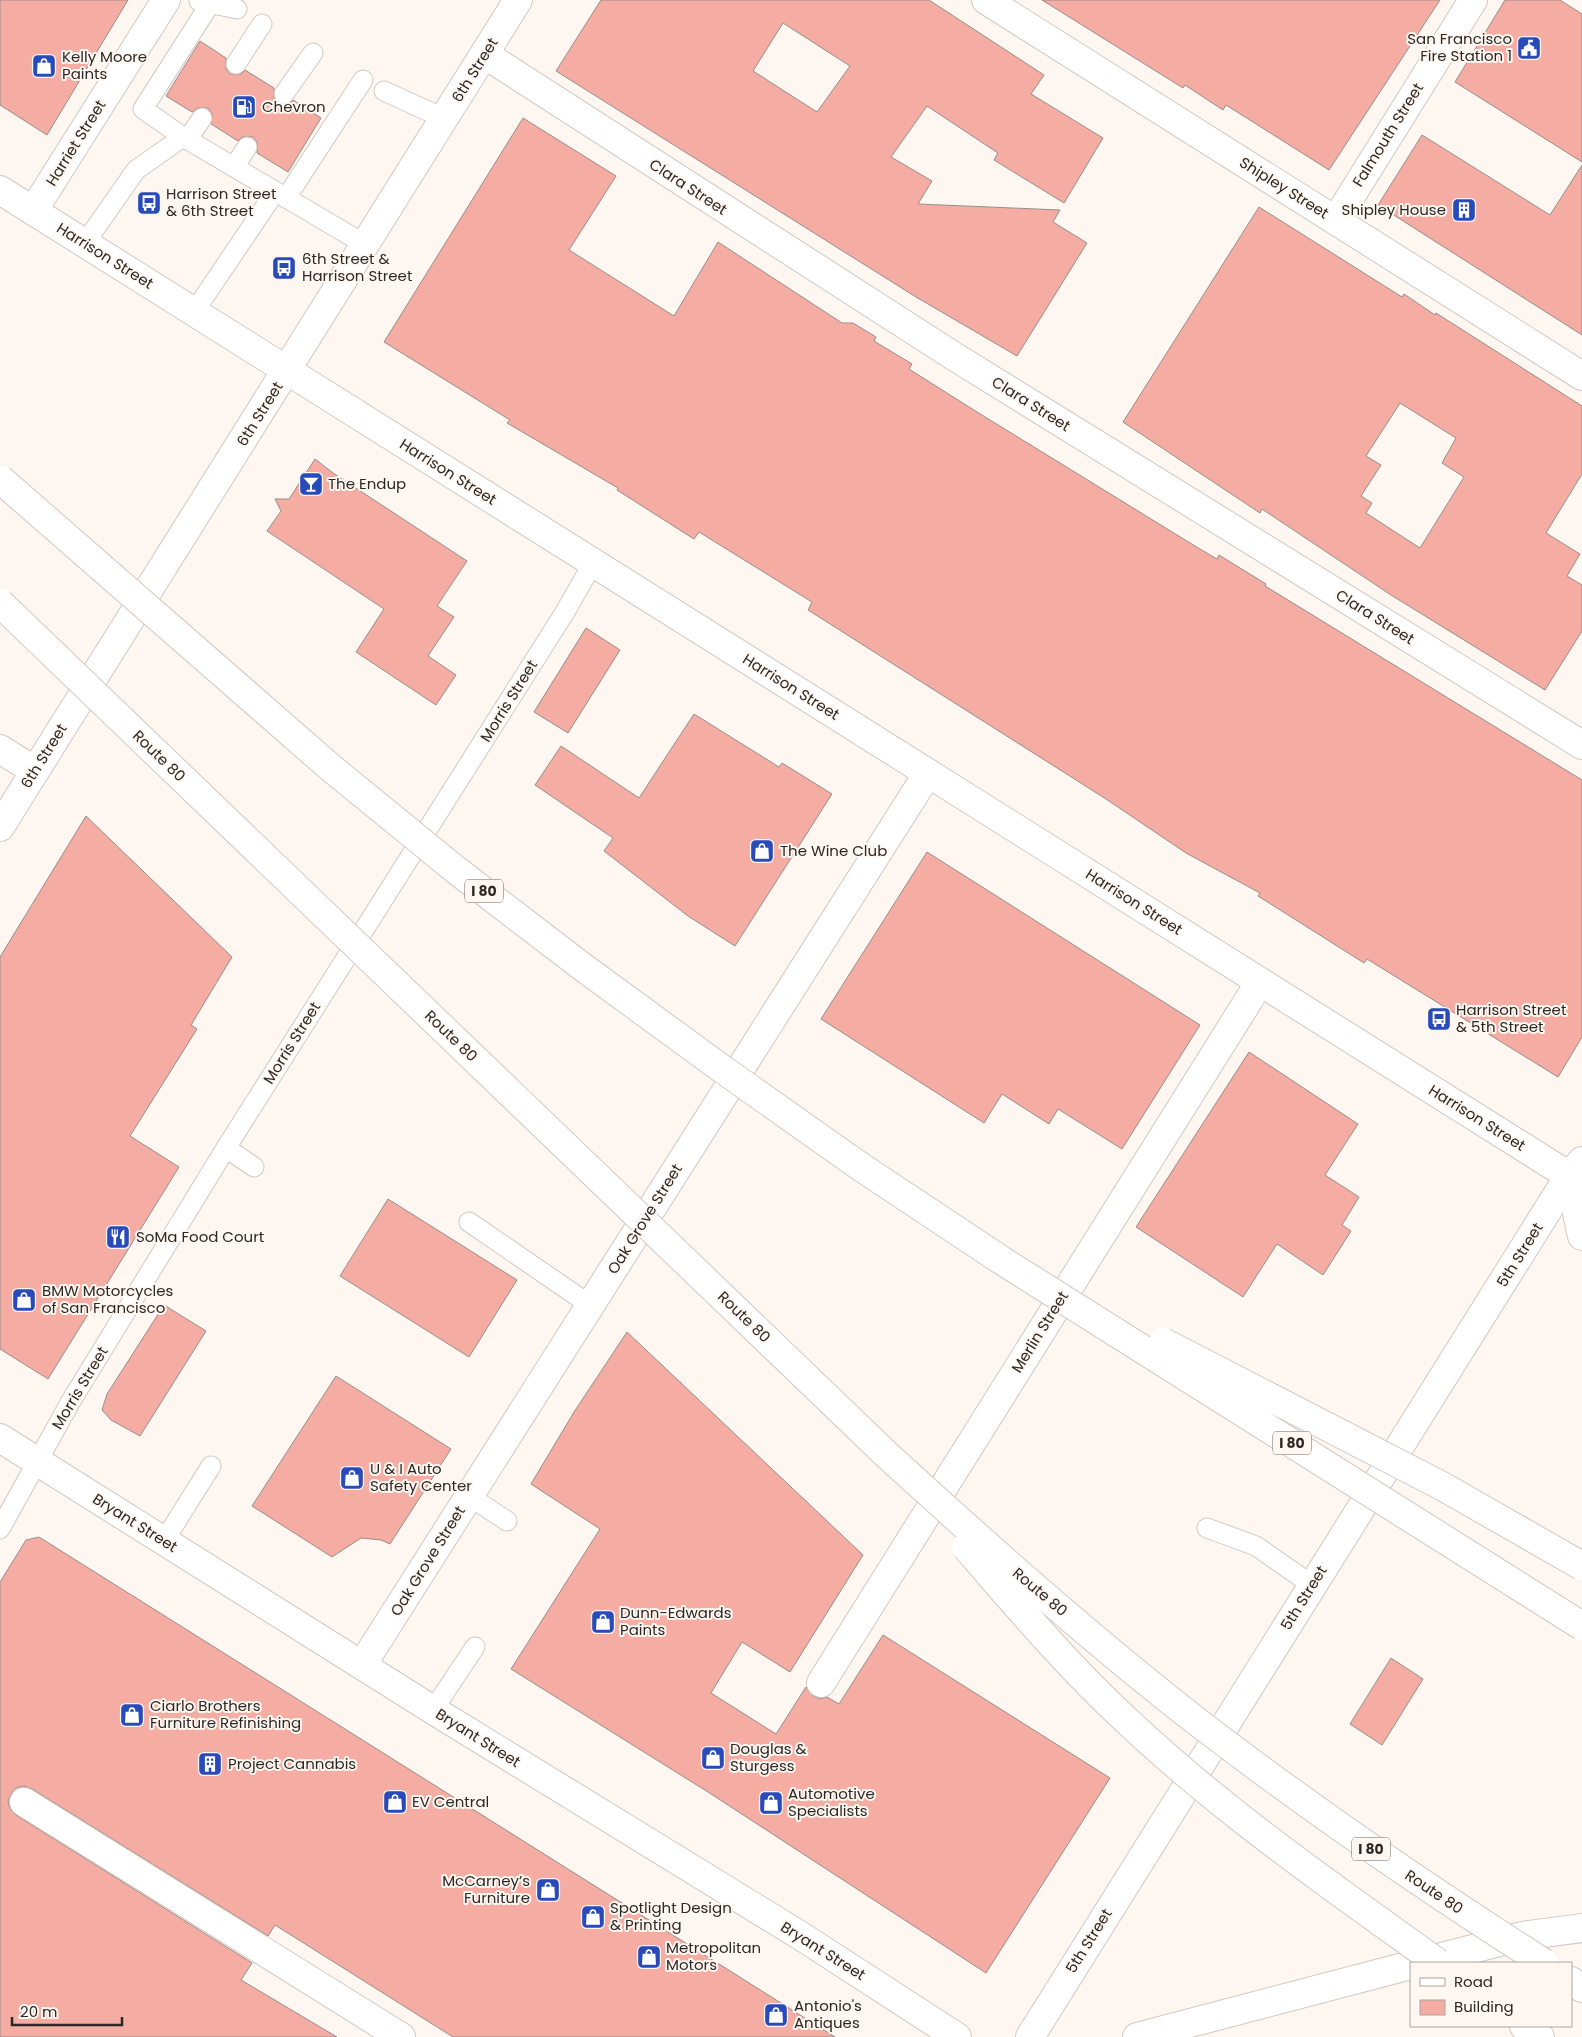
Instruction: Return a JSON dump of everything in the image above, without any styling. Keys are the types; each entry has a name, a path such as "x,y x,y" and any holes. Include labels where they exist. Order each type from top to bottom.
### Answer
{"main road":[{"name":"Harriet Street","path":"33,211 166,0"},
{"name":"6th Street","path":"0,826 518,0"},
{"name":"Shipley Street","path":"986,0 1582,376"},
{"name":"Falmouth Street","path":"1336,220 1473,0"},
{"name":"Clara Street","path":"484,54 952,355 1582,745"},
{"name":"Harrison Street","path":"0,190 1260,982 1578,1174"},
{"name":"I 80","path":"0,479 331,768 464,876 584,968 718,1066 861,1167 1001,1260 1582,1626"},
{"name":"Route 80","path":"0,603 887,1455 986,1546 1090,1635 1204,1726 1333,1823 1542,1962"},
{"path":"0,749 35,771"},
{"name":"Oak Grove Street","path":"362,1665 928,773"},
{"name":"Merlin Street","path":"821,1683 1260,982"},
{"path":"1578,1174 1582,1236"},
{"name":"5th Street","path":"1030,2037 1312,1585 1578,1174"},
{"path":"1001,1260 1442,1486 1582,1566"},
{"name":"Bryant Street","path":"0,1438 433,1710 801,1936 958,2037"},
{"path":"887,1455 1046,1640 1125,1720 1211,1794 1345,1897 1437,1962"},
{"path":"24,1802 402,2037"},
{"path":"1423,1962 1522,1936 1582,1928"},
{"path":"1137,2037 1410,1966"},
{"path":"1525,2027 1540,2037"}],"lane":[{"path":"237,9 204,2 143,109 185,138 366,245"},
{"path":"236,64 262,24"},
{"path":"284,94 313,53"},
{"path":"194,312 363,80"},
{"path":"384,91 445,119"},
{"path":"85,244 136,170 185,138 202,118"},
{"path":"234,167 247,147"},
{"name":"Morris Street","path":"0,1529 71,1401 226,1148 554,629 593,563"},
{"path":"226,1148 254,1167"},
{"path":"469,1222 590,1306"},
{"path":"164,1541 211,1466"},
{"path":"469,1496 507,1521"},
{"path":"1208,1528 1256,1546 1312,1585"},
{"path":"433,1710 475,1647"}],"building":[{"name":"Kelly Moore Paints","path":"0,0 128,0 47,135 0,105"},
{"path":"601,0 929,0 1044,75 1031,94 1103,138 1064,203 994,160 998,153 927,106 891,157 932,181 918,204 1060,210 1053,222 1087,243 1017,356 916,297 556,71","holes":["783,23 850,66 817,112 753,71"]},
{"path":"1042,0 1440,0 1329,170 1226,105 1223,110 1185,85 1183,88"},
{"name":"San Francisco Fire Station 1","path":"1505,0 1560,0 1582,14 1582,162 1455,82"},
{"name":"Chevron","path":"200,41 226,58 226,69 230,74 241,74 245,70 274,88 274,98 278,103 288,104 293,100 321,118 288,172 257,153 257,142 253,137 242,137 238,141 211,124 212,114 208,108 198,108 192,112 166,96"},
{"path":"523,118 616,176 569,250 674,316 718,242 842,323 853,323 876,337 874,341 912,364 909,369 977,412 1217,559 1219,555 1266,584 1265,586 1582,780 1582,1037 1558,1077 1367,959 1364,963 1258,896 1260,893 1186,853 1106,799 808,610 812,602 699,532 694,539 617,490 618,488 507,423 510,420 384,342"},
{"name":"Shipley House","path":"1422,135 1550,215 1582,165 1582,335 1378,205"},
{"path":"1259,207 1402,297 1404,294 1435,315 1436,313 1582,406 1582,474 1546,533 1580,554 1567,576 1582,585 1582,631 1545,690 1391,595 1262,509 1260,513 1123,422","holes":["1400,403 1456,438 1442,463 1464,477 1420,548 1366,513 1372,503 1361,496 1381,465 1366,456"]},
{"path":"315,459 333,473 467,561 437,606 454,617 428,656 456,675 436,705 356,652 384,609 267,531 281,511 275,499 289,499"},
{"path":"586,628 620,650 568,733 534,712"},
{"path":"694,714 779,767 782,763 832,794 735,946 688,916 604,851 613,838 535,785 561,746 639,798"},
{"path":"86,816 232,957 191,1025 197,1029 130,1136 179,1167 48,1379 0,1349 0,957"},
{"path":"927,852 1200,1025 1122,1149 1058,1109 1049,1124 1002,1094 984,1123 821,1019"},
{"path":"1249,1052 1358,1124 1325,1175 1359,1197 1342,1225 1351,1231 1323,1275 1277,1244 1243,1297 1136,1227"},
{"path":"388,1199 517,1280 469,1357 340,1276"},
{"path":"164,1305 206,1331 140,1436 111,1420 102,1410 107,1394"},
{"path":"627,1332 863,1555 790,1672 742,1642 711,1693 776,1734 806,1687 813,1696 820,1699 827,1697 839,1704 883,1635 1110,1778 986,1973 708,1792 511,1669 600,1529 531,1484 574,1412"},
{"name":"U & I Auto Safety Center","path":"336,1376 451,1449 390,1544 381,1540 361,1538 332,1557 252,1506"},
{"path":"39,1537 835,2037 453,2037 275,1925 268,1936 32,1789 24,1786 16,1788 8,1801 10,1809 16,1815 252,1963 241,1980 337,2037 0,2037 0,1582 26,1540"},
{"path":"1391,1658 1423,1679 1382,1745 1350,1724"}],"place":[{"name":"San Francisco Fire Station 1","path":"1529,48"},
{"name":"Kelly Moore Paints","path":"44,66"},
{"name":"Chevron","path":"244,107"},
{"name":"Harrison Street & 6th Street","path":"149,203"},
{"name":"Shipley House","path":"1464,210"},
{"name":"6th Street & Harrison Street","path":"284,268"},
{"name":"The Endup","path":"311,484"},
{"name":"The Wine Club","path":"762,851"},
{"name":"Harrison Street & 5th Street","path":"1439,1019"},
{"name":"SoMa Food Court","path":"118,1237"},
{"name":"BMW Motorcycles of San Francisco","path":"24,1300"},
{"name":"U & I Auto Safety Center","path":"352,1478"},
{"name":"Dunn-Edwards Paints","path":"603,1622"},
{"name":"Ciarlo Brothers Furniture Refinishing","path":"132,1715"},
{"name":"Douglas & Sturgess","path":"713,1758"},
{"name":"Project Cannabis","path":"210,1764"},
{"name":"EV Central","path":"395,1802"},
{"name":"Automotive Specialists","path":"771,1803"},
{"name":"McCarney’s Furniture","path":"548,1890"},
{"name":"Spotlight Design & Printing","path":"593,1917"},
{"name":"Metropolitan Motors","path":"649,1957"},
{"name":"Antonio's Antiques","path":"776,2015"}]}
